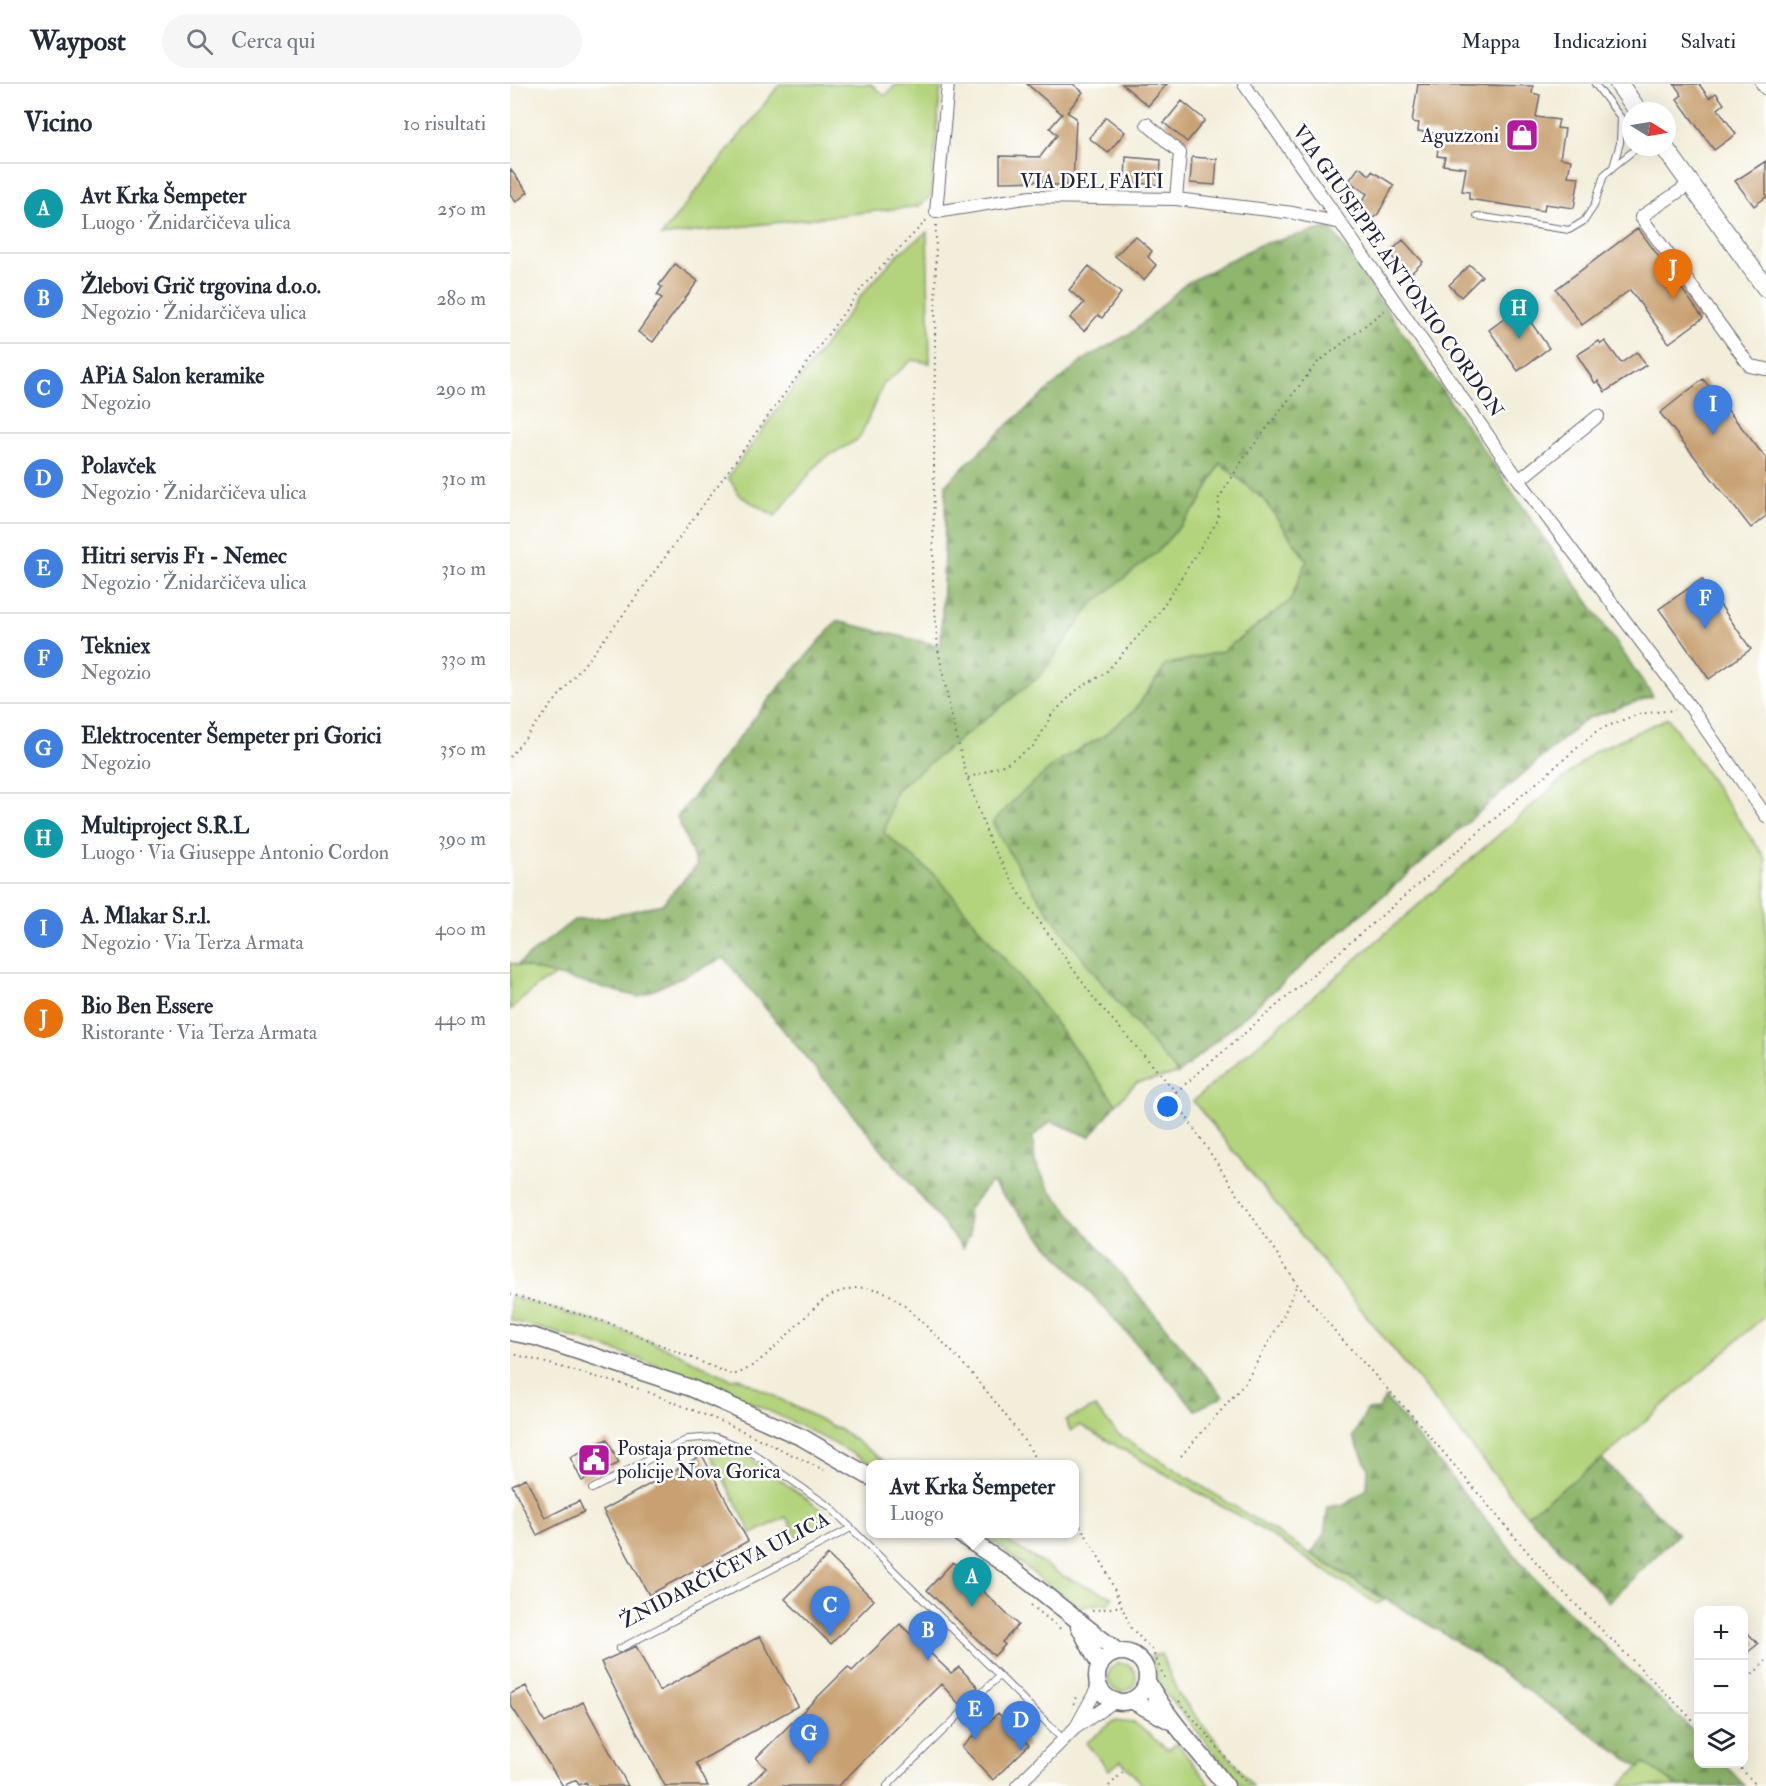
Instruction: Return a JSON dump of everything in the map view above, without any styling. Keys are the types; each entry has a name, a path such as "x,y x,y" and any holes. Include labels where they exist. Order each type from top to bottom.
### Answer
{"main road":[{"path":"1619,84 1632,102"},
{"path":"1670,156 1766,288"}],"street":[{"path":"936,212 948,84"},
{"name":"VIA GIUSEPPE ANTONIO CORDON","path":"1244,84 1520,480 1691,708 1766,816"},
{"path":"1762,84 1766,89"},
{"name":"VIA DEL FAITI","path":"1148,123 1180,153 1176,199"},
{"path":"1690,184 1641,217 1750,366 1766,369"},
{"name":"VIA DEL FAITI","path":"936,212 1031,197 1176,199 1293,213 1341,223"},
{"path":"1520,480 1598,416"},
{"path":"510,1332 535,1337 692,1388 803,1438 866,1474"},
{"path":"956,1538 1015,1571 1075,1621 1118,1652 1133,1654 1140,1659 1144,1665 1147,1681 1172,1722 1199,1750 1226,1786"},
{"path":"1017,1786 1075,1728 1099,1685 1100,1666 1075,1621"},
{"path":"1100,1666 1105,1659 1118,1652"},
{"path":"1075,1728 1123,1700 1141,1693 1147,1681"},
{"path":"1099,1685 1108,1697 1123,1700 1172,1722"}],"lane":[{"path":"1595,84 1621,118 1620,143 1613,166"},
{"path":"1477,216 1569,230 1584,221 1594,206 1604,175 1626,156"},
{"name":"ŽNIDARČIČEVA ULICA","path":"592,1489 688,1439 716,1437 748,1450 830,1507 998,1677 1064,1740"},
{"name":"ŽNIDARČIČEVA ULICA","path":"619,1649 851,1528"},
{"path":"887,1786 998,1677"}],"path":[{"path":"510,757 614,627 864,285 900,245 936,212"},
{"path":"936,212 933,583 938,649 951,714 968,778 990,842 1021,896 1096,1001 1176,1092 1185,1115 1298,1284 1553,1582 1694,1721"},
{"path":"968,778 1006,764 1035,745 1052,714 1078,689 1105,673 1158,614 1218,520 1219,498 1244,458 1316,364 1395,302"},
{"path":"1176,1092 1598,730 1638,714 1691,708"},
{"path":"1181,1456 1245,1383 1282,1319 1298,1284"},
{"path":"510,1294 609,1323 732,1375 739,1374 754,1363 828,1296 851,1289 882,1291 917,1318 968,1367 998,1403 1037,1460"},
{"path":"510,1353 647,1391 730,1425 830,1473"},
{"path":"1079,1524 1105,1568 1131,1628 1152,1650 1167,1682"},
{"path":"1028,1603 1075,1621 1122,1606"},
{"path":"1748,1678 1766,1661"},
{"path":"1073,1702 1079,1692"},
{"path":"1179,1701 1249,1786"},
{"path":"1741,1768 1757,1786"},
{"path":"1109,1786 1125,1770"}],"green space":[{"path":"780,84 871,84 885,96 897,84 941,84 931,196 919,206 661,236"},
{"path":"1330,227 1653,696 1586,719 1178,1074 1127,1014 1055,922 992,823 1019,795 1060,760 1102,737 1135,710 1166,665 1223,651 1290,601 1307,560 1264,500 1220,463 1199,504 1157,552 1092,604 1041,675 896,790 884,833 939,879 1034,995 1116,1104 1090,1137 1051,1121 1033,1137 1035,1162 1049,1188 1223,1396 1196,1410 991,1182 968,1209 970,1234 963,1248 724,958 638,997 517,965 574,920 603,918 662,904 697,865 677,817 774,693 837,621 941,646 946,484 1004,428 1083,360 1134,331 1185,284 1259,245"},
{"path":"927,232 930,363 912,360 883,385 859,439 821,460 775,516 740,496 728,477 863,293 898,254"},
{"path":"1221,462 1264,500 1307,561 1290,601 1223,651 1166,665 1135,710 1102,737 1060,760 1007,850 1178,1074 1136,1083 1116,1104 1034,995 939,879 884,833 895,790 1041,675 1092,603 1157,552 1199,504"},
{"path":"1668,718 1766,859 1766,1315 1602,1459 1527,1515 1193,1101 1595,751"},
{"path":"510,963 556,975 539,985 510,1010"},
{"path":"510,1296 606,1325 662,1346 731,1379 739,1378 844,1432 882,1460 866,1461 785,1418 696,1380 604,1347 510,1320"},
{"path":"1385,1397 1533,1577 1694,1732 1694,1768 1728,1768 1745,1786 1678,1786 1644,1763 1639,1767 1451,1638 1311,1554 1324,1534 1328,1507 1346,1504 1367,1489 1368,1468 1353,1437 1367,1410 1379,1409"},
{"path":"1095,1407 1118,1434 1385,1600 1377,1604 1253,1524 1080,1425 1071,1431 1065,1420"},
{"path":"717,1448 748,1457 825,1512 828,1522 798,1538 786,1517 752,1534 709,1451"},
{"path":"1602,1459 1678,1534 1609,1602 1527,1515"},
{"path":"988,1538 1002,1538 1063,1576 1113,1597 1108,1604 1094,1604 1079,1609"},
{"path":"1161,1654 1179,1695 1253,1786 1242,1786 1161,1688 1151,1656"},
{"path":"1122,1663 1132,1667 1136,1677 1132,1687 1122,1691 1112,1687 1108,1677 1112,1667"},
{"path":"1114,1721 1135,1723 1168,1750 1177,1743 1211,1786 1144,1786 1121,1761 1109,1770 1086,1743"},
{"path":"1644,1763 1678,1786 1619,1786"}],"building":[{"path":"1027,84 1073,84 1083,92 1067,112 1076,118 1073,185 1044,185 1044,181 1000,182 1000,156 1040,157 1057,135 1050,128 1062,114"},
{"path":"1122,84 1167,84 1148,106"},
{"path":"1418,84 1533,86 1532,93 1540,95 1536,117 1559,120 1557,128 1565,129 1560,158 1571,160 1568,176 1579,177 1574,208 1545,204 1544,211 1469,199 1469,192 1462,191 1466,168 1443,165 1445,157 1437,156 1440,134 1418,131 1419,123 1412,122"},
{"path":"1674,84 1699,84 1709,98 1716,93 1724,104 1718,109 1736,134 1714,150 1677,99 1682,95"},
{"path":"1182,101 1205,120 1187,142 1164,123"},
{"path":"1106,117 1125,132 1108,153 1089,138"},
{"path":"1126,157 1161,160 1160,185 1125,182"},
{"path":"1192,157 1217,159 1215,185 1190,183"},
{"path":"1766,161 1766,197 1754,206 1735,181"},
{"path":"1359,167 1370,175 1372,171 1394,185 1378,214 1372,219 1357,209 1367,194 1349,181"},
{"path":"510,169 528,192 516,202 510,194"},
{"path":"1638,228 1703,318 1669,343 1630,290 1582,325 1556,289"},
{"path":"1135,236 1152,251 1148,257 1156,265 1144,280 1115,256"},
{"path":"1403,240 1423,262 1408,276 1389,253"},
{"path":"675,264 698,281 653,342 638,332 662,298 657,295 662,287 659,285"},
{"path":"1470,265 1482,276 1461,297 1449,285"},
{"path":"1089,266 1121,293 1102,318 1098,315 1084,331 1070,318 1084,303 1069,290"},
{"path":"1520,307 1549,348 1518,371 1489,330"},
{"path":"1599,341 1601,344 1605,341 1621,363 1637,352 1646,365 1605,392 1598,381 1595,383 1577,355"},
{"path":"1703,379 1766,458 1766,516 1751,528 1660,413"},
{"path":"1702,579 1751,649 1709,679 1659,609"},
{"name":"Postaja prometne policije Nova Gorica","path":"607,1439 619,1463 582,1481 570,1457"},
{"path":"702,1455 748,1541 649,1595 603,1510"},
{"path":"526,1478 545,1518 579,1501 584,1512 537,1535 512,1485"},
{"path":"828,1555 874,1600 831,1644 785,1599"},
{"path":"953,1562 1018,1625 1002,1642 1005,1645 994,1656 927,1590"},
{"path":"900,1624 951,1673 959,1667 978,1687 959,1704 941,1684 838,1786 748,1786 766,1768 756,1758 848,1667 852,1671"},
{"path":"1748,1633 1758,1644 1748,1652"},
{"path":"760,1636 798,1706 696,1763 708,1786 665,1786 601,1662 636,1646 659,1691"},
{"path":"526,1686 545,1723 583,1702 628,1786 588,1786 586,1782 579,1785 576,1780 563,1786 510,1704 510,1694"},
{"path":"998,1713 1029,1745 993,1780 962,1747"}],"place":[{"name":"Aguzzoni","path":"1522,135"},
{"name":"Bio Ben Essere","path":"1673,299"},
{"name":"Multiproject S.R.L","path":"1519,339"},
{"name":"A. Mlakar S.r.l.","path":"1713,435"},
{"name":"Tekniex","path":"1705,629"},
{"name":"Postaja prometne policije Nova Gorica","path":"594,1460"},
{"name":"Avt Krka Šempeter","path":"972,1607"},
{"name":"APiA Salon keramike","path":"830,1636"},
{"name":"Žlebovi Grič trgovina d.o.o.","path":"928,1661"},
{"name":"Hitri servis F1 - Nemec","path":"975,1740"},
{"name":"Polavček","path":"1021,1751"},
{"name":"Elektrocenter Šempeter pri Gorici","path":"809,1764"}]}
